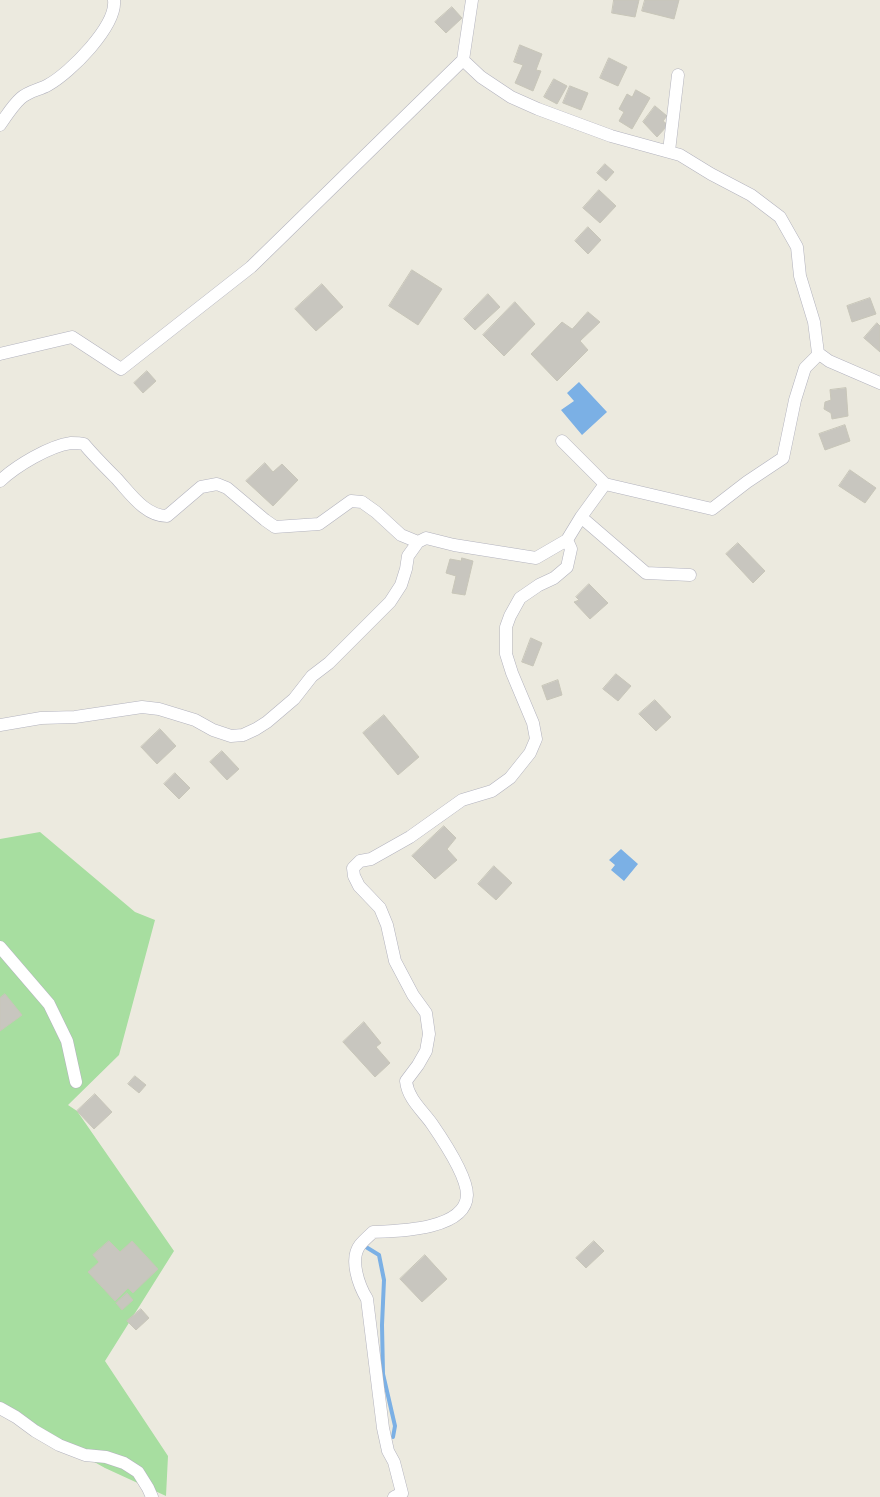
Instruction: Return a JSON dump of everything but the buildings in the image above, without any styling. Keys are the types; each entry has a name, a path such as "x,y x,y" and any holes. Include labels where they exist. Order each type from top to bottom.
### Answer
{"street":[{"path":"0,125 20,98 48,85 66,72 88,50 106,28 114,6 114,0"},
{"path":"0,354 72,337 121,369 251,267 463,60 472,0"},
{"path":"463,60 481,77 511,97 538,109 611,136 680,155 711,174 751,195 780,217 797,247 800,276 814,322 818,353 829,361 880,383"},
{"path":"669,151 678,75"},
{"path":"562,441 605,484 712,509 746,482 783,458 795,400 805,368 819,354"},
{"path":"0,481 11,471 46,451 71,443 84,444 133,498 150,511 161,516 167,516 201,487 217,484 227,488 275,527 319,524 351,501 362,502 376,512 401,535 418,542"},
{"path":"0,725 41,718 74,717 142,707 159,709 195,720 214,730 231,736 243,735 267,722 294,698 312,676 329,663 390,602 402,585 408,556 418,542 426,538 454,545 536,558 567,540 581,517 605,484"},
{"path":"581,517 646,573 690,575"},
{"path":"394,1497 402,1494 394,1462 388,1451 383,1428 366,1298 361,1289 356,1273 356,1257 359,1246 373,1232 416,1229 429,1226 457,1215 465,1205 467,1194 464,1179 452,1156 432,1124 413,1100 407,1089 406,1081 426,1051 429,1034 426,1013 406,984 395,961 387,925 380,908 359,886 354,876 353,868 360,861 371,859 410,837 462,800 492,791 510,778 530,753 536,739 534,723 512,673 506,654 506,626 520,598 539,585 554,578 567,567 571,549 567,540"},
{"path":"0,947 49,1004 68,1040 76,1082"},
{"path":"0,1408 59,1445 85,1455 106,1457 129,1466 138,1472 152,1497"}],"green space":[{"path":"40,832 135,912 155,920 119,1055 68,1105 77,1111 174,1251 105,1361 168,1456 166,1496 105,1468 0,1409 0,839"}],"water":[{"path":"579,382 607,412 582,435 561,410 574,401 567,393"},
{"path":"621,849 638,864 624,881 611,870 615,865 609,860"}],"waterway":[{"path":"366,1247 379,1255 384,1280 382,1325 383,1374 395,1426 393,1437"}]}
